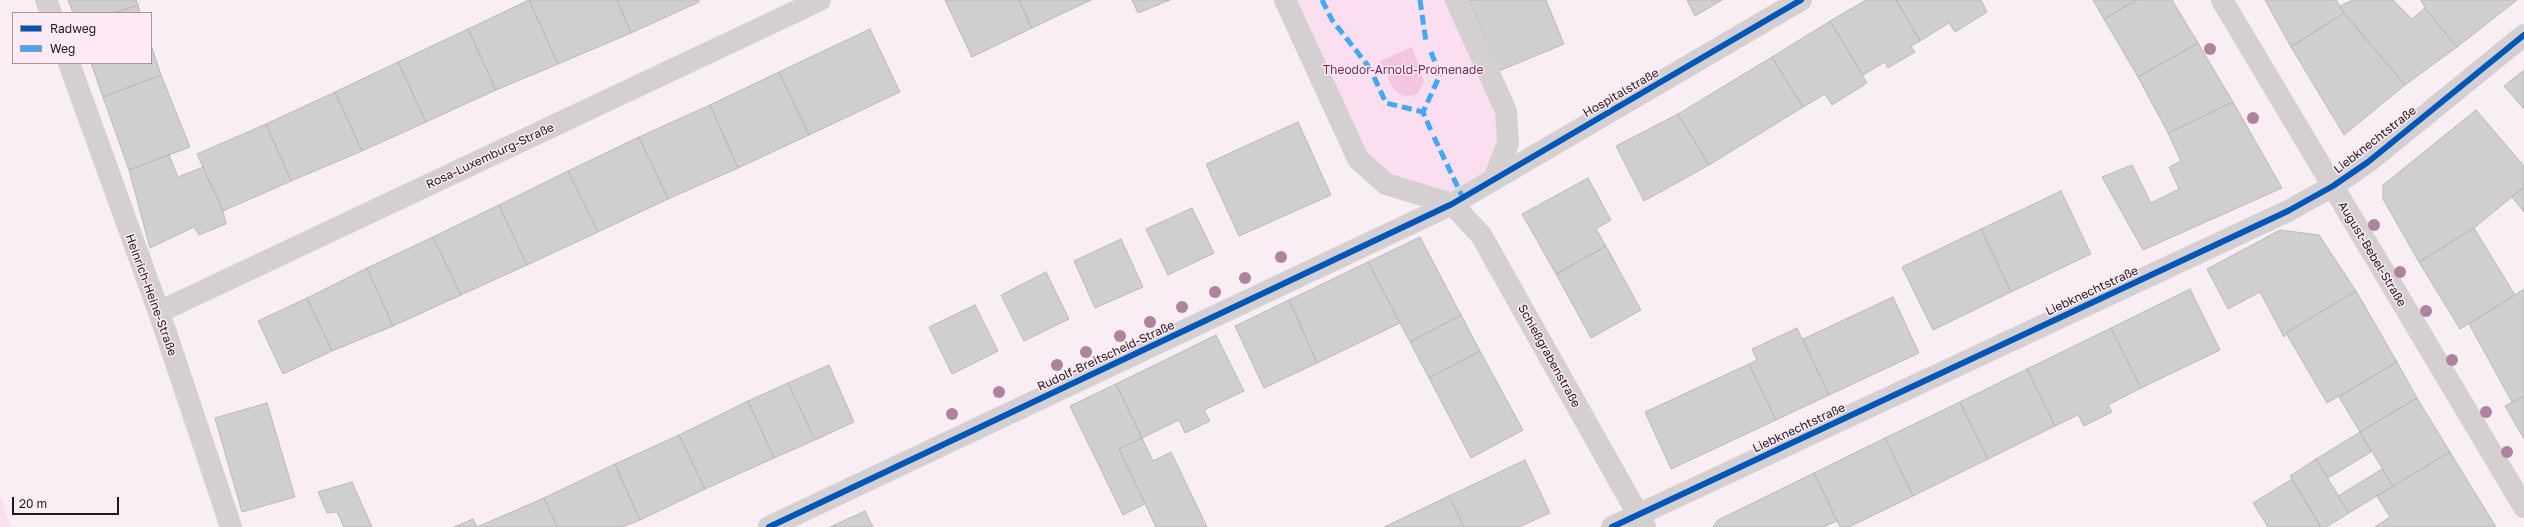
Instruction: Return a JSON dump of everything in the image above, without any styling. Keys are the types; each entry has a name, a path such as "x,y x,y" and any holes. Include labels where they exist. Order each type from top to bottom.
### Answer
{"street":[{"path":"46,0 51,12"},
{"name":"Rosa-Luxemburg-Straße","path":"159,312 820,0"},
{"path":"1285,0 1358,159 1386,184 1452,204"},
{"path":"1456,0 1506,112 1508,143 1494,180"},
{"name":"Hospitalstraße","path":"1452,204 1802,0"},
{"name":"August-Bebel-Straße","path":"2222,0 2524,507"},
{"name":"Liebknechtstraße","path":"1612,527 1642,521 2288,211 2333,186 2368,162 2524,35"},
{"name":"Heinrich-Heine-Straße","path":"69,64 159,312 231,527"},
{"name":"Schießgrabenstraße","path":"1452,204 1481,234 1642,521"},
{"name":"Rudolf-Breitscheid-Straße","path":"769,527 1452,204"}],"green space":[{"name":"Theodor-Arnold-Promenade","path":"1295,0 1448,0 1496,110 1498,142 1488,174 1451,197 1389,178 1366,153"},
{"path":"0,494 11,527 0,527"}],"shaded area":[{"path":"1412,47 1424,81 1419,92 1415,95 1404,96 1394,90 1380,61"}],"building":[{"path":"68,0 136,0 138,5 117,12 73,12"},
{"path":"529,0 558,64 496,90 468,29"},
{"path":"529,0 617,0 631,33 558,64"},
{"path":"617,0 699,0 699,2 631,33"},
{"path":"945,0 1019,0 1032,28 972,57"},
{"path":"1019,0 1091,0 1032,28"},
{"path":"1132,0 1170,0 1138,13"},
{"path":"1469,0 1546,0 1564,44 1499,71"},
{"path":"1687,0 1722,0 1695,16"},
{"path":"1866,0 1896,0 1920,41 1911,46 1915,52 1888,68 1885,62 1863,75 1830,21"},
{"path":"1896,0 1981,0 1987,12 1955,32 1949,23 1920,41"},
{"path":"2093,0 2136,0 2104,19"},
{"path":"2136,0 2172,0 2198,43 2138,77 2104,19"},
{"path":"2265,0 2336,0 2344,13 2291,47"},
{"path":"2353,0 2393,0 2412,19 2425,8 2457,47 2405,85 2344,13 2340,6"},
{"path":"2421,0 2517,0 2457,47 2425,8"},
{"path":"138,5 140,12 117,12"},
{"path":"2344,13 2405,85 2344,135 2291,47"},
{"path":"1830,21 1867,83 1832,105 1825,94 1803,107 1772,57"},
{"path":"468,29 496,90 426,122 398,62"},
{"path":"870,29 900,92 809,135 779,72"},
{"path":"2198,43 2233,102 2168,133 2138,77"},
{"path":"152,48 161,75 103,97 91,64 152,64"},
{"path":"1772,57 1803,107 1709,165 1678,114"},
{"path":"398,62 426,122 362,151 335,92"},
{"path":"2524,70 2524,109 2504,86"},
{"path":"779,72 809,135 738,168 710,105"},
{"path":"161,75 190,147 129,170 103,97"},
{"path":"335,92 362,151 291,181 266,124"},
{"path":"2233,102 2282,188 2143,250 2102,177 2132,165 2151,203 2179,189 2169,167 2181,161 2168,133"},
{"path":"710,105 738,168 668,199 639,137"},
{"path":"2476,110 2524,166 2524,187 2474,228 2419,262 2383,199 2383,185"},
{"path":"1678,114 1709,165 1644,201 1616,146"},
{"path":"1298,122 1331,195 1239,236 1206,164"},
{"path":"266,124 291,181 223,211 197,154"},
{"path":"639,137 668,199 598,232 568,171"},
{"path":"169,155 178,177 203,167 223,211 226,224 199,235 194,227 150,248 129,170"},
{"path":"568,171 598,232 527,265 499,205"},
{"path":"1588,178 1611,220 1596,229 1606,246 1556,274 1522,214"},
{"path":"2524,187 2524,212 2512,197"},
{"path":"2061,191 2091,254 2011,292 1981,229"},
{"path":"499,205 527,265 461,295 433,237"},
{"path":"1192,208 1214,253 1168,275 1146,229"},
{"path":"2474,228 2515,295 2460,329 2419,262"},
{"path":"1981,229 2011,292 1933,330 1902,267"},
{"path":"2280,230 2319,235 2356,291 2286,333 2284,337 2260,292 2228,309 2207,269"},
{"path":"433,237 461,295 393,326 367,268"},
{"path":"1420,237 1461,315 1410,342 1368,262"},
{"path":"1121,239 1143,287 1095,308 1074,261"},
{"path":"1606,246 1641,310 1591,338 1556,274"},
{"path":"1368,262 1400,323 1317,363 1289,300"},
{"path":"367,268 393,326 332,351 307,298"},
{"path":"1046,272 1069,319 1024,341 1001,295"},
{"path":"2190,289 2220,350 2141,388 2111,328"},
{"path":"2524,289 2524,396 2512,402 2469,324"},
{"path":"2356,291 2397,362 2327,403 2286,333"},
{"path":"1893,297 1919,353 1829,395 1803,339"},
{"path":"307,298 332,351 283,374 258,321"},
{"path":"1289,300 1317,363 1264,388 1235,326"},
{"path":"975,305 998,351 952,374 929,327"},
{"path":"1461,315 1480,351 1429,378 1410,342"},
{"path":"1797,328 1829,395 1776,420 1749,364 1757,360 1752,349"},
{"path":"2111,328 2141,388 2108,405 2112,412 2084,426 2078,415 2055,426 2027,369"},
{"path":"1216,335 1244,391 1204,410 1210,421 1185,433 1179,420 1142,438 1116,384"},
{"path":"1480,351 1523,430 1471,458 1429,378"},
{"path":"2397,362 2417,398 2360,432 2339,397"},
{"path":"1749,364 1776,420 1671,469 1645,412"},
{"path":"829,365 854,422 815,440 788,383"},
{"path":"2027,369 2055,426 1988,459 1960,402"},
{"path":"788,383 815,440 774,458 748,401"},
{"path":"1116,384 1142,438 1119,449 1145,504 1123,515 1070,406"},
{"path":"2524,396 2524,439 2505,406"},
{"path":"2417,398 2450,452 2393,486 2360,432"},
{"path":"748,401 774,458 705,489 679,435"},
{"path":"1960,402 1988,459 1913,496 1885,438"},
{"path":"267,403 295,497 242,512 215,418"},
{"path":"2360,432 2371,452 2328,478 2316,459"},
{"path":"679,435 705,489 640,520 615,464"},
{"path":"1142,438 1153,461 1171,452 1207,527 1156,527 1119,449"},
{"path":"1885,438 1913,496 1849,527 1840,527 1814,473"},
{"path":"2450,452 2496,527 2375,527 2390,517 2377,496"},
{"path":"2316,459 2349,513 2326,527 2321,527 2290,476"},
{"path":"1525,460 1550,513 1519,527 1464,527 1449,496"},
{"path":"615,464 640,520 622,527 557,527 544,498"},
{"path":"2382,469 2393,486 2349,513 2338,496"},
{"path":"1814,473 1837,521 1823,527 1713,527 1718,520"},
{"path":"2292,479 2321,527 2268,527 2253,503"},
{"path":"352,482 372,527 344,527 337,512 327,513 318,492"},
{"path":"1449,496 1464,527 1384,527"},
{"path":"544,498 557,527 477,527"},
{"path":"865,511 873,527 830,527"},
{"path":"473,519 477,527 454,527"}],"marked path":[{"path":"1322,0 1332,20 1369,67"},
{"path":"1420,0 1426,42"},
{"path":"1431,52 1440,75 1423,112 1432,133"},
{"path":"1374,77 1386,103 1423,112"},
{"path":"1434,137 1463,198"}],"cycle path":[{"path":"769,527 1452,204 1801,0"},
{"path":"1612,527 2288,211 2333,186 2368,162 2524,35"}]}
